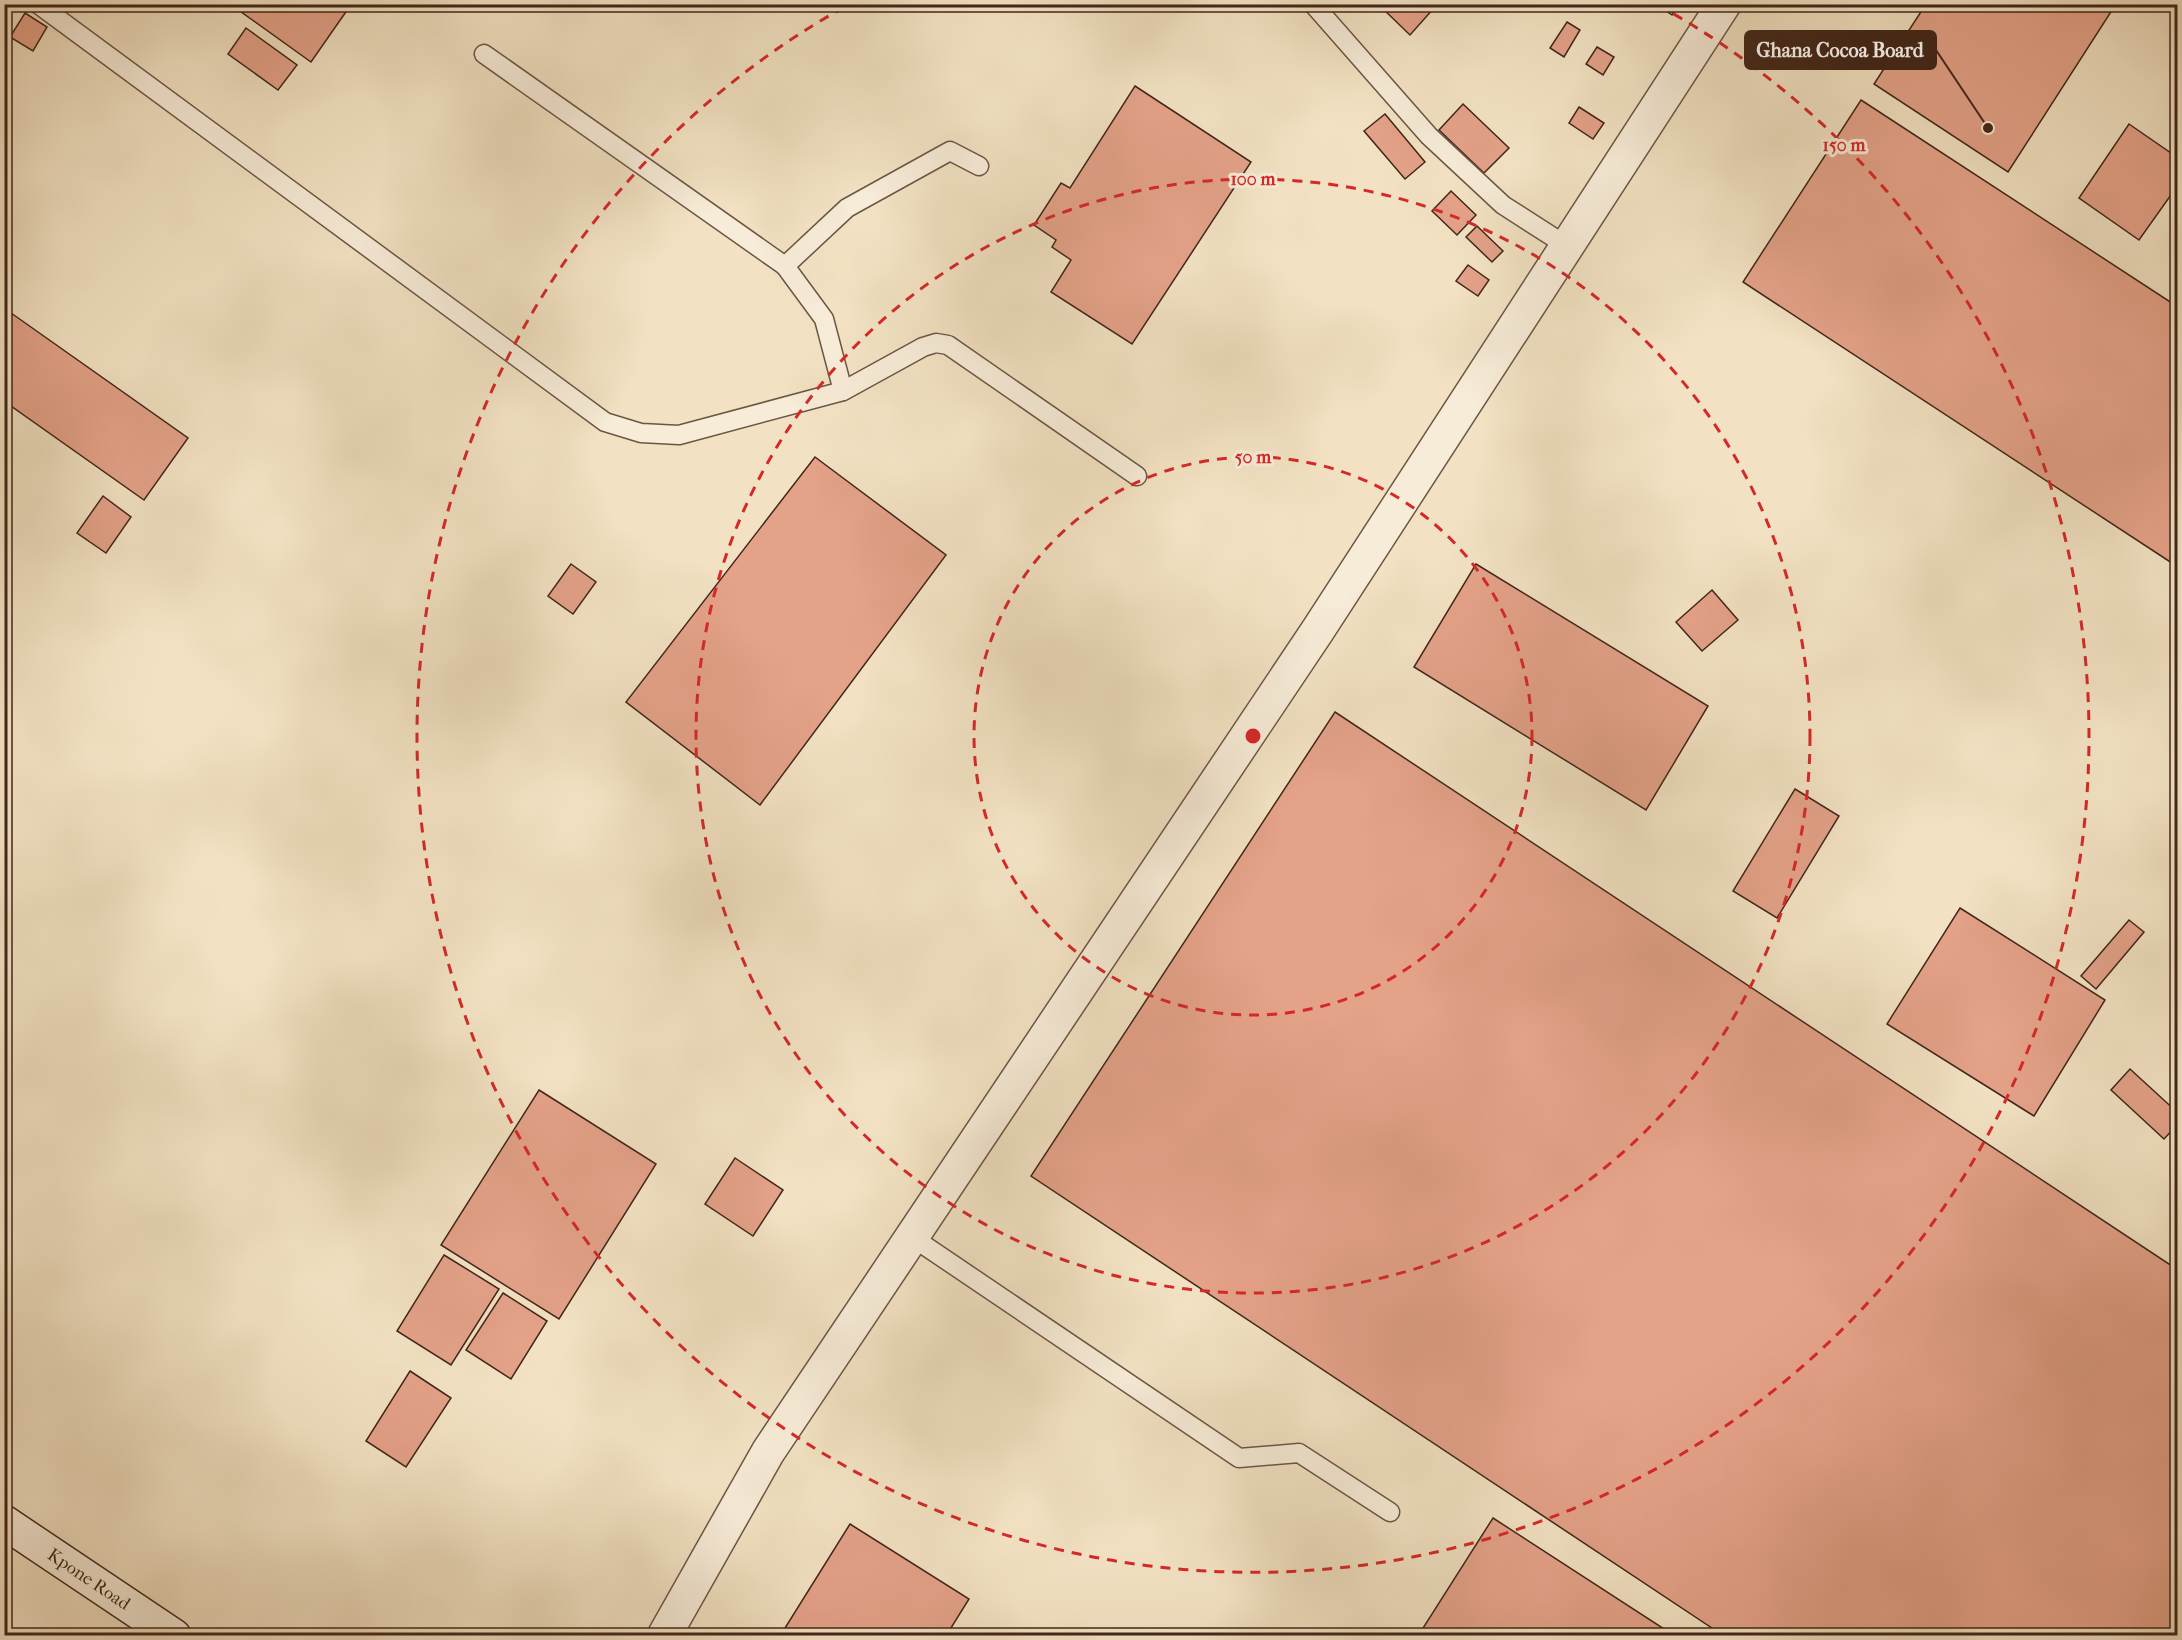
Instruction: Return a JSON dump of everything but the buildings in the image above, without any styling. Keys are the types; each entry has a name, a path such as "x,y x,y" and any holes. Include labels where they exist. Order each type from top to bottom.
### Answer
{"street":[{"path":"664,1635 768,1452 1318,630 1724,4"},
{"name":"Kpone Road","path":"4,1522 174,1635"}],"lane":[{"path":"38,4 605,422 641,433 679,435 843,391 923,347 936,343 948,345 1137,476"},
{"path":"1312,4 1429,136 1503,205 1567,246"},
{"path":"484,54 785,266 824,319 843,391"},
{"path":"785,266 847,208 950,152 979,166"},
{"path":"912,1237 1239,1458 1299,1453 1390,1512"}],"place":[{"name":"Ghana Cocoa Board","path":"1988,128"}]}
